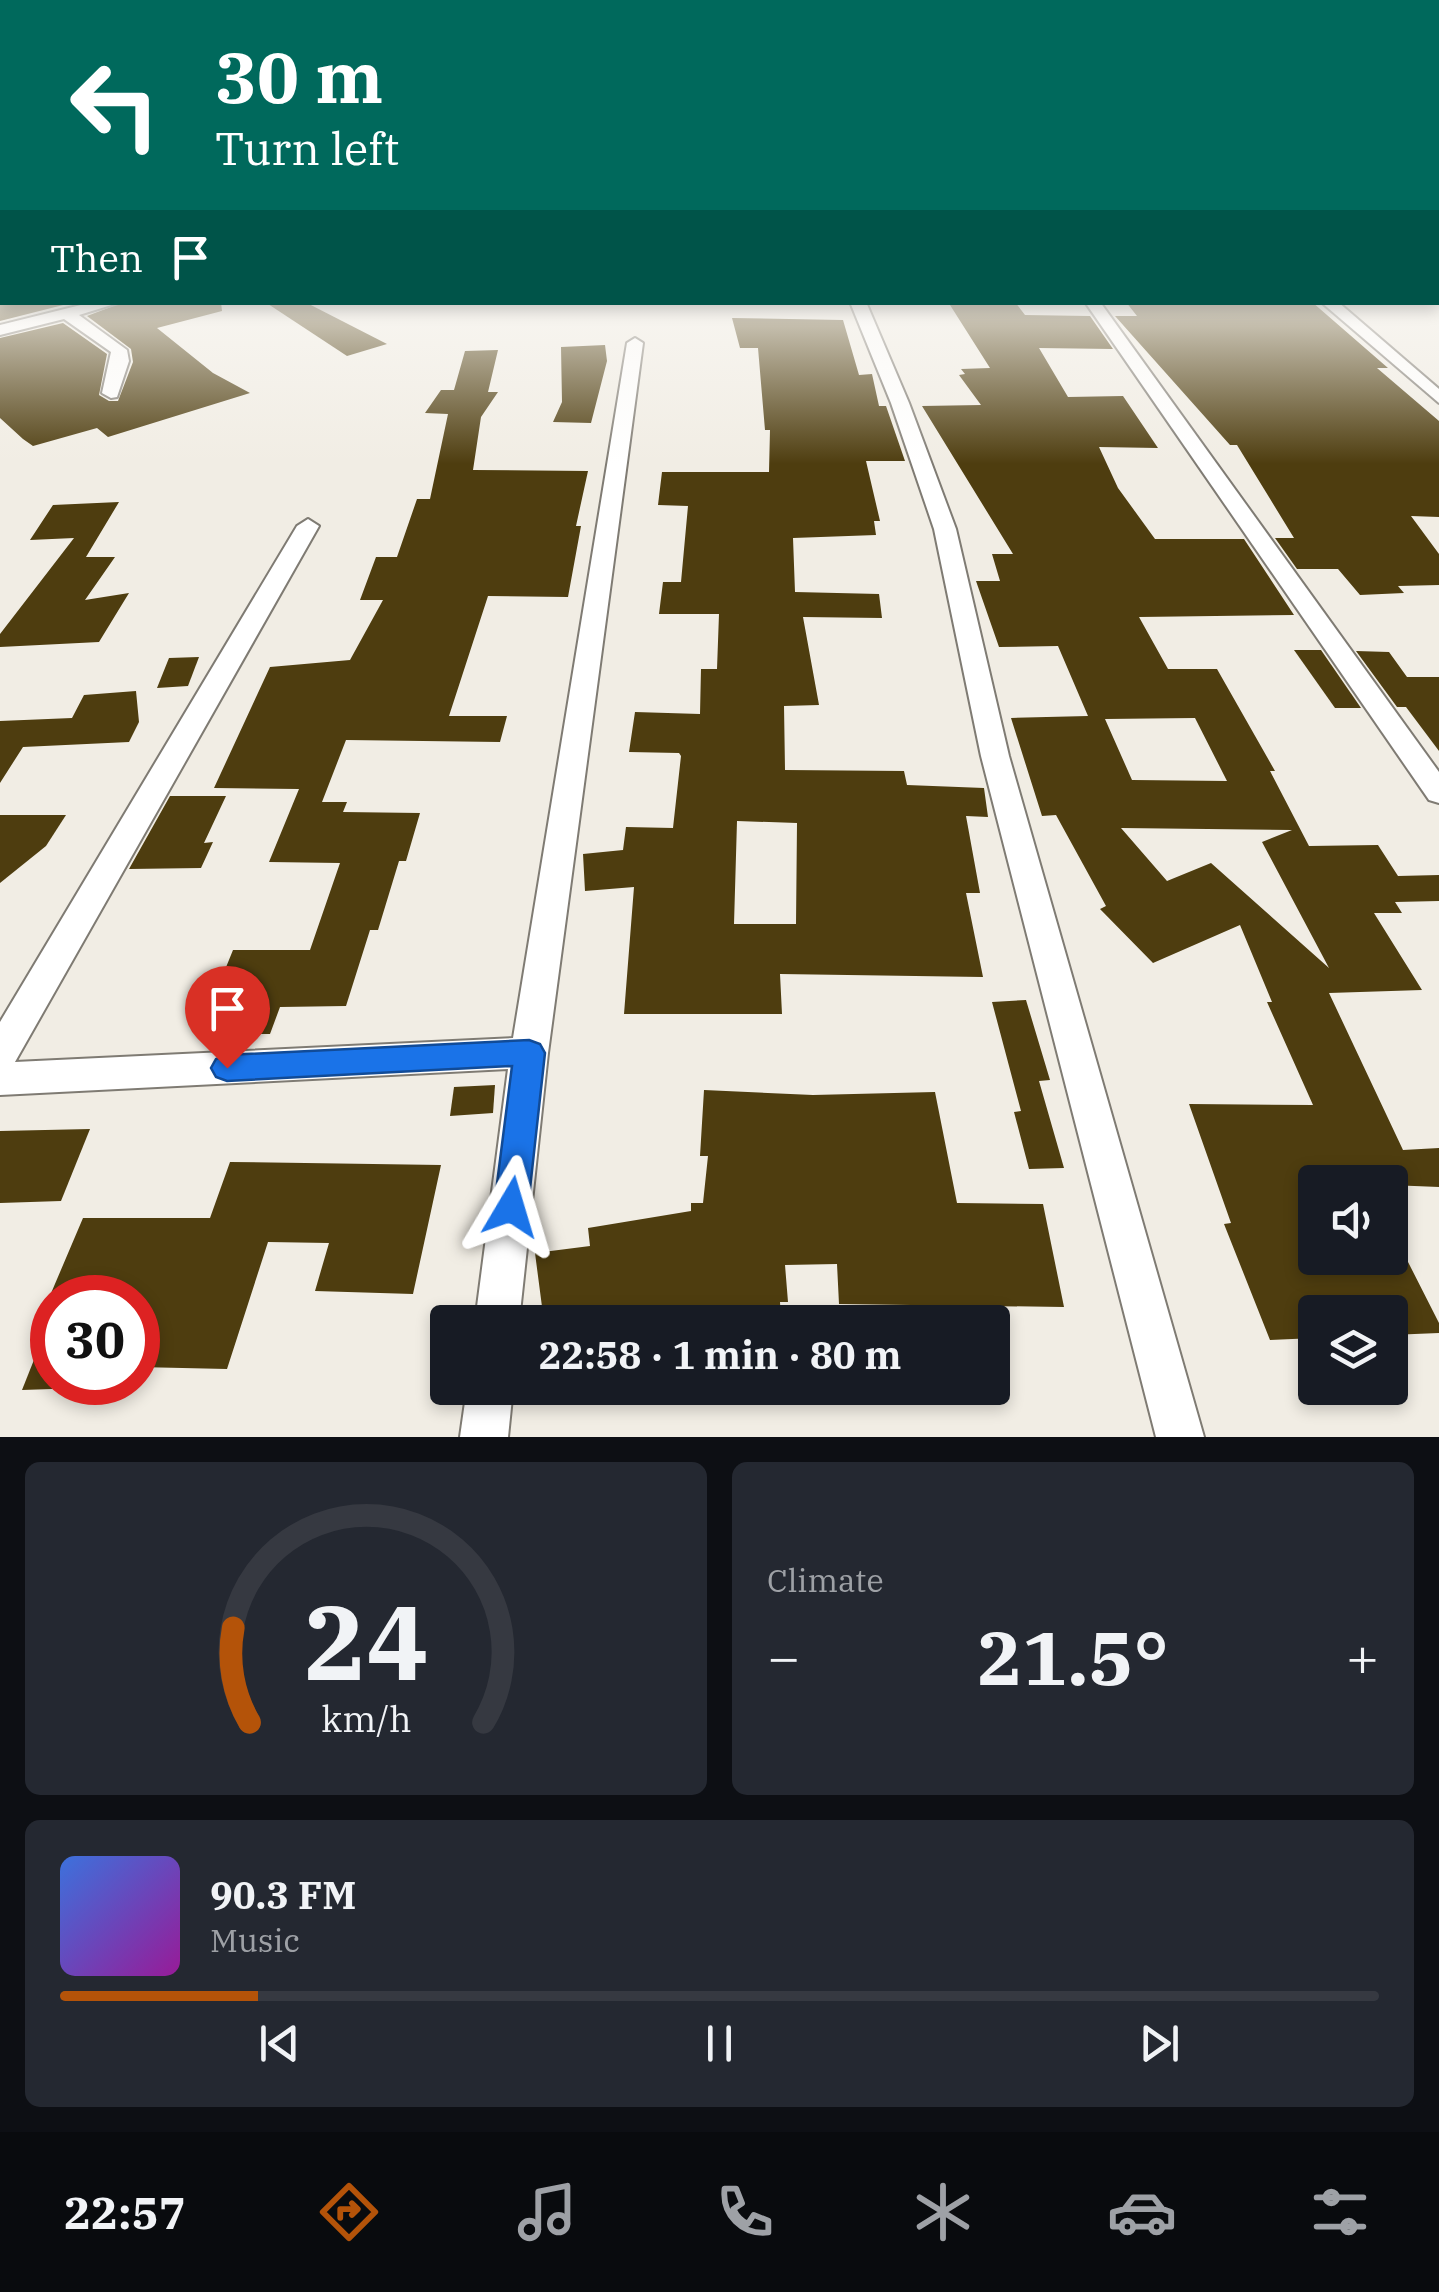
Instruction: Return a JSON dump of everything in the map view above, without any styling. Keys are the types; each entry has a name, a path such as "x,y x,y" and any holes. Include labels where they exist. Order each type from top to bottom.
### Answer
{"street":[{"path":"90,330 118,350 120,361 111,392"},
{"path":"870,330 945,529 996,756 1180,1437"},
{"path":"1112,330 1439,793"},
{"path":"1360,330 1439,398"},
{"path":"499,1305 529,1053 635,343"},
{"path":"0,1055 308,526"},
{"path":"0,1079 529,1053"},
{"path":"484,1437 488,1405"}],"building":[{"path":"33,330 73,330 107,354 99,395 109,401 118,401 133,362 131,349 106,330 160,330 213,373 250,393 108,437 97,428 33,446 0,418 0,338"},
{"path":"308,330 360,330 387,344 347,356"},
{"path":"735,330 846,330 859,375 872,374 879,406 886,406 905,461 866,461 880,521 874,521 876,535 793,538 795,592 879,594 882,618 803,617 819,705 784,706 785,770 904,771 907,785 984,788 988,817 966,816 980,893 966,893 983,977 780,974 782,1014 624,1014 634,887 585,891 583,854 623,850 626,827 673,828 681,756 629,752 635,712 700,714 701,669 717,669 719,614 659,614 663,582 681,582 688,506 658,505 662,472 769,472 770,430 765,430 758,348 740,348","holes":["737,821 797,823 796,924 734,924"]},
{"path":"966,330 1100,330 1113,349 1039,348 1068,397 1123,396 1158,448 1099,447 1118,488 1155,539 1244,539 1294,615 1139,617 1168,669 1217,669 1275,771 1270,771 1309,846 1378,845 1398,876 1439,875 1439,901 1395,902 1402,913 1374,913 1422,990 1329,993 1403,1150 1439,1148 1439,1187 1408,1186 1408,1165 1298,1165 1298,1275 1408,1275 1408,1262 1439,1323 1439,1333 1408,1334 1408,1295 1298,1295 1298,1339 1270,1340 1224,1224 1231,1223 1189,1104 1313,1105 1267,1002 1272,1002 1240,925 1153,963 1100,909 1106,906 1056,815 1042,816 1011,718 1088,716 1058,646 999,647 976,581 1000,581 992,554 1013,554 922,406 981,405 959,375 965,374 961,369 990,368","holes":["1195,718 1227,781 1132,780 1105,719","1121,828 1292,830 1262,842 1329,968 1211,863 1167,881"]},
{"path":"1128,330 1344,330 1388,368 1377,368 1439,421 1439,517 1411,516 1439,554 1439,585 1398,586 1404,593 1360,595 1338,569 1297,569 1275,538 1294,538 1237,445 1230,445"},
{"path":"605,345 607,361 591,423 553,422 562,402 561,347"},
{"path":"498,350 488,392 498,392 481,417 473,470 588,471 576,526 581,526 568,597 488,596 449,716 507,716 500,742 346,740 322,802 347,802 343,812 420,813 406,861 399,861 378,930 370,930 346,1006 280,1007 270,1034 199,1034 233,950 310,950 340,863 269,862 299,789 214,788 270,667 350,660 383,600 360,600 376,557 397,557 417,499 430,499 448,414 425,413 441,390 454,390 465,351"},
{"path":"119,502 86,557 115,557 85,600 129,593 99,642 0,647 0,634 74,538 30,540 53,505"},
{"path":"1294,650 1321,650 1361,708 1335,708"},
{"path":"1356,651 1389,652 1407,677 1439,677 1439,751 1406,707 1397,707"},
{"path":"199,657 188,686 157,688 169,658"},
{"path":"136,691 139,722 129,742 23,747 0,783 0,721 72,718 84,695"},
{"path":"170,796 226,796 204,843 213,842 201,868 129,869"},
{"path":"0,815 66,815 46,846 0,883"},
{"path":"1026,1000 1050,1080 1039,1081 1064,1168 1029,1169 1014,1112 1021,1111 992,1002"},
{"path":"495,1085 493,1113 450,1116 454,1087"},
{"path":"704,1090 813,1095 935,1092 957,1203 1043,1204 1064,1307 839,1304 837,1264 785,1265 788,1302 780,1305 542,1305 535,1253 590,1246 588,1228 691,1211 691,1203 703,1203 708,1156 700,1156"},
{"path":"90,1129 61,1201 0,1203 0,1131"},
{"path":"230,1162 441,1165 413,1294 315,1291 329,1243 268,1242 227,1369 160,1367 160,1275 59,1275 83,1218 210,1218"},
{"path":"30,1370 30,1390 22,1390"}],"route":[{"path":"227,1068 529,1053 511,1207"}]}
